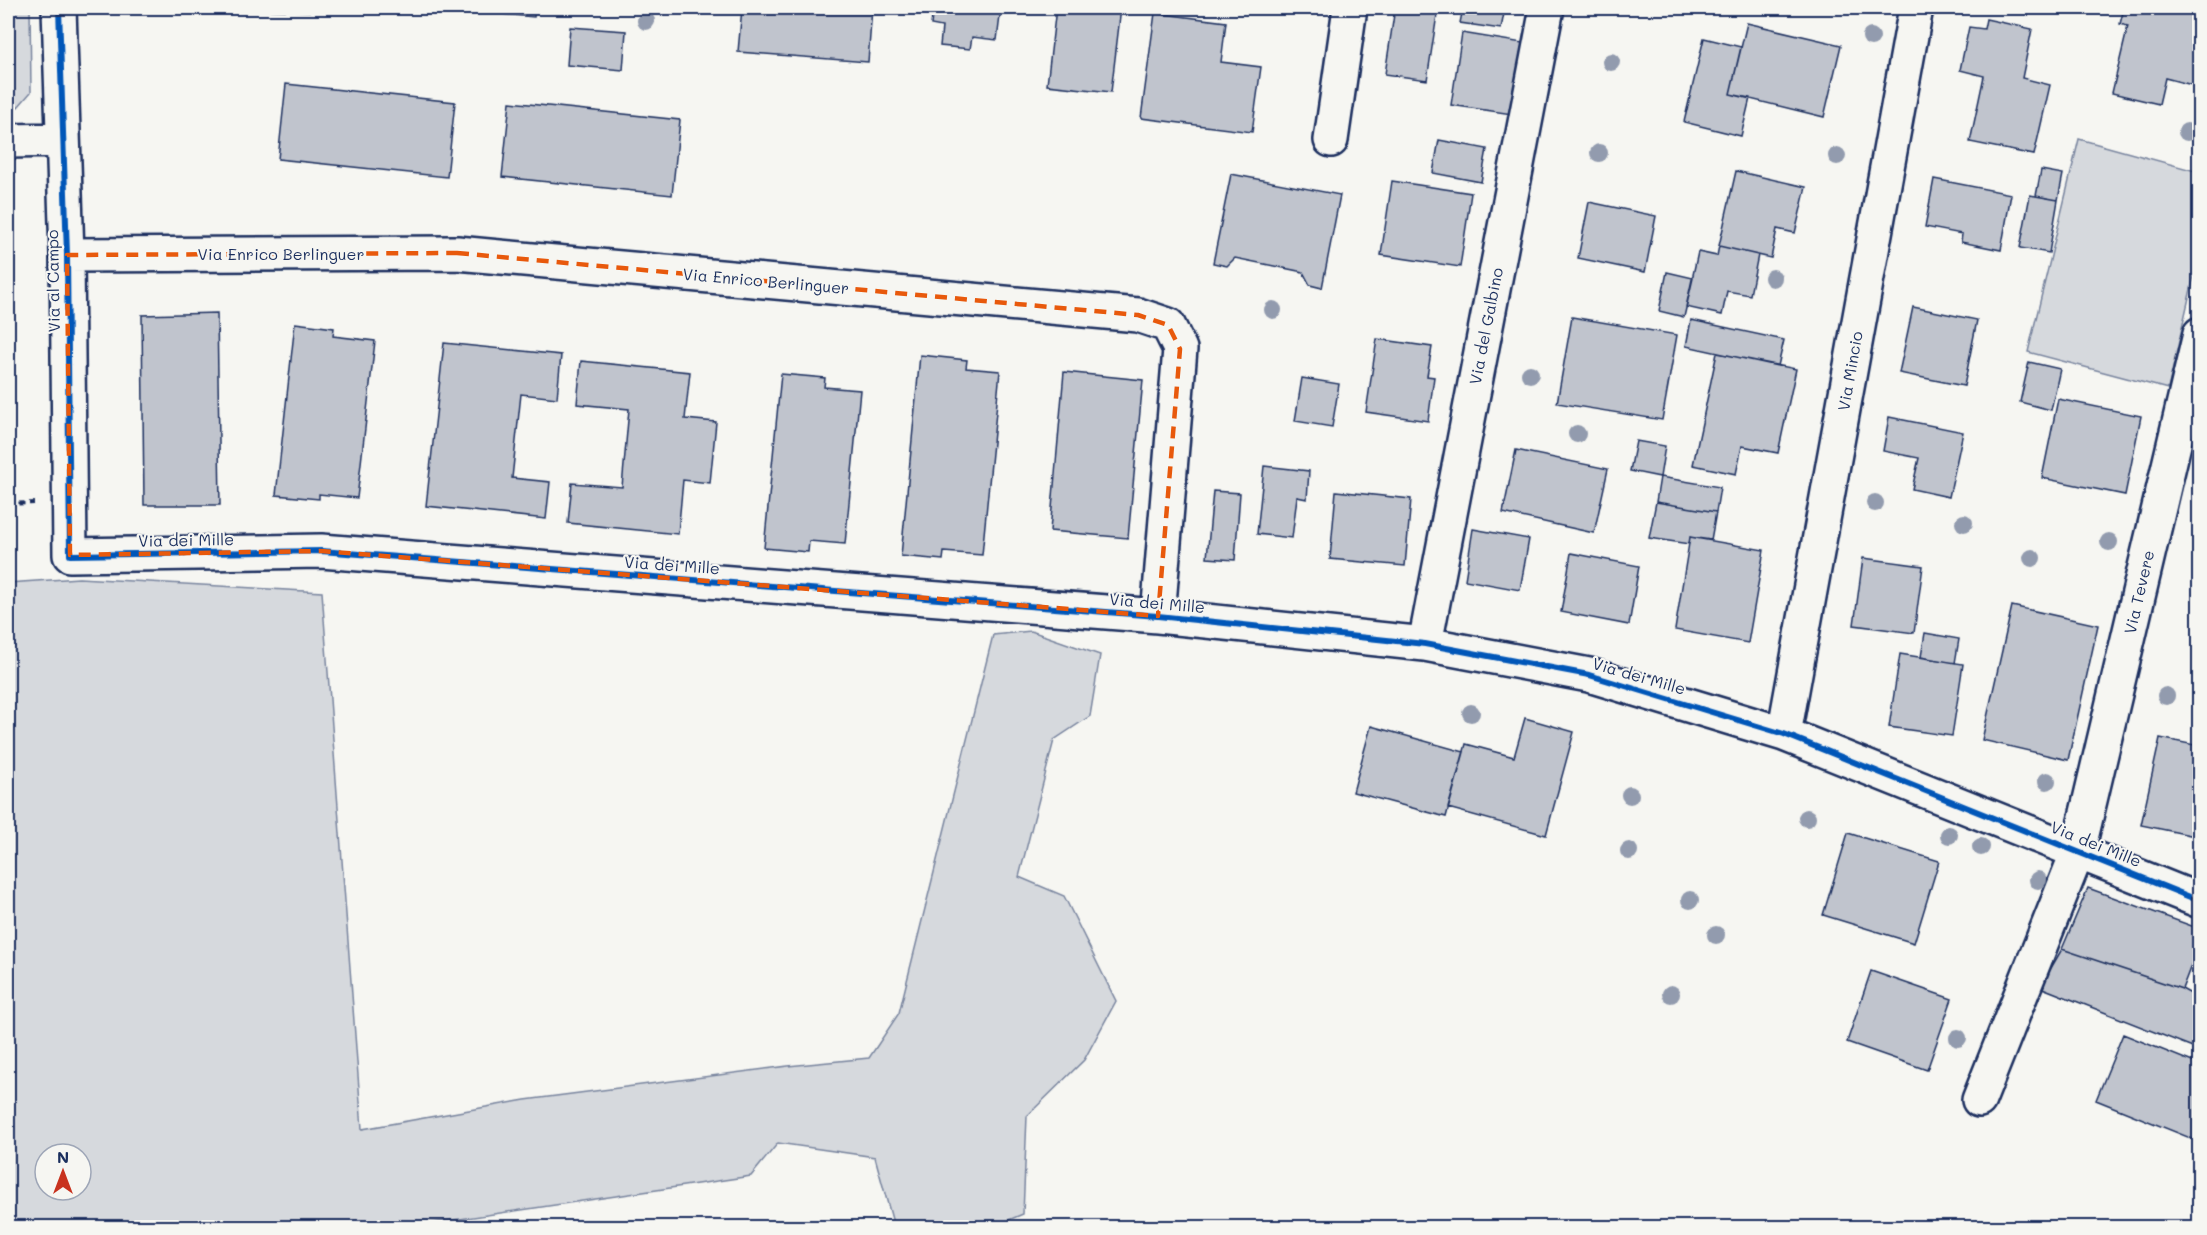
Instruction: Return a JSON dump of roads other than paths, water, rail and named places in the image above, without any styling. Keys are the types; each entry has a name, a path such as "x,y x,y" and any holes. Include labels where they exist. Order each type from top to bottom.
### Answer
{"street":[{"name":"Via al Campo","path":"59,8 67,255 70,555"},
{"path":"1331,140 1350,8"},
{"name":"Via del Galbino","path":"1425,644 1547,8"},
{"name":"Via Mincio","path":"1784,734 1916,8"},
{"path":"8,141 62,140"},
{"name":"Via Enrico Berlinguer","path":"67,255 457,253 1138,315 1168,325 1180,349 1158,616"},
{"name":"Via Tevere","path":"2078,850 2199,334"},
{"name":"Via dei Mille","path":"70,555 321,551 1158,616 1425,644 1589,675 1784,734 2078,850 2199,901"},
{"name":"Via dei Mille","path":"1979,1100 2078,850"}]}
